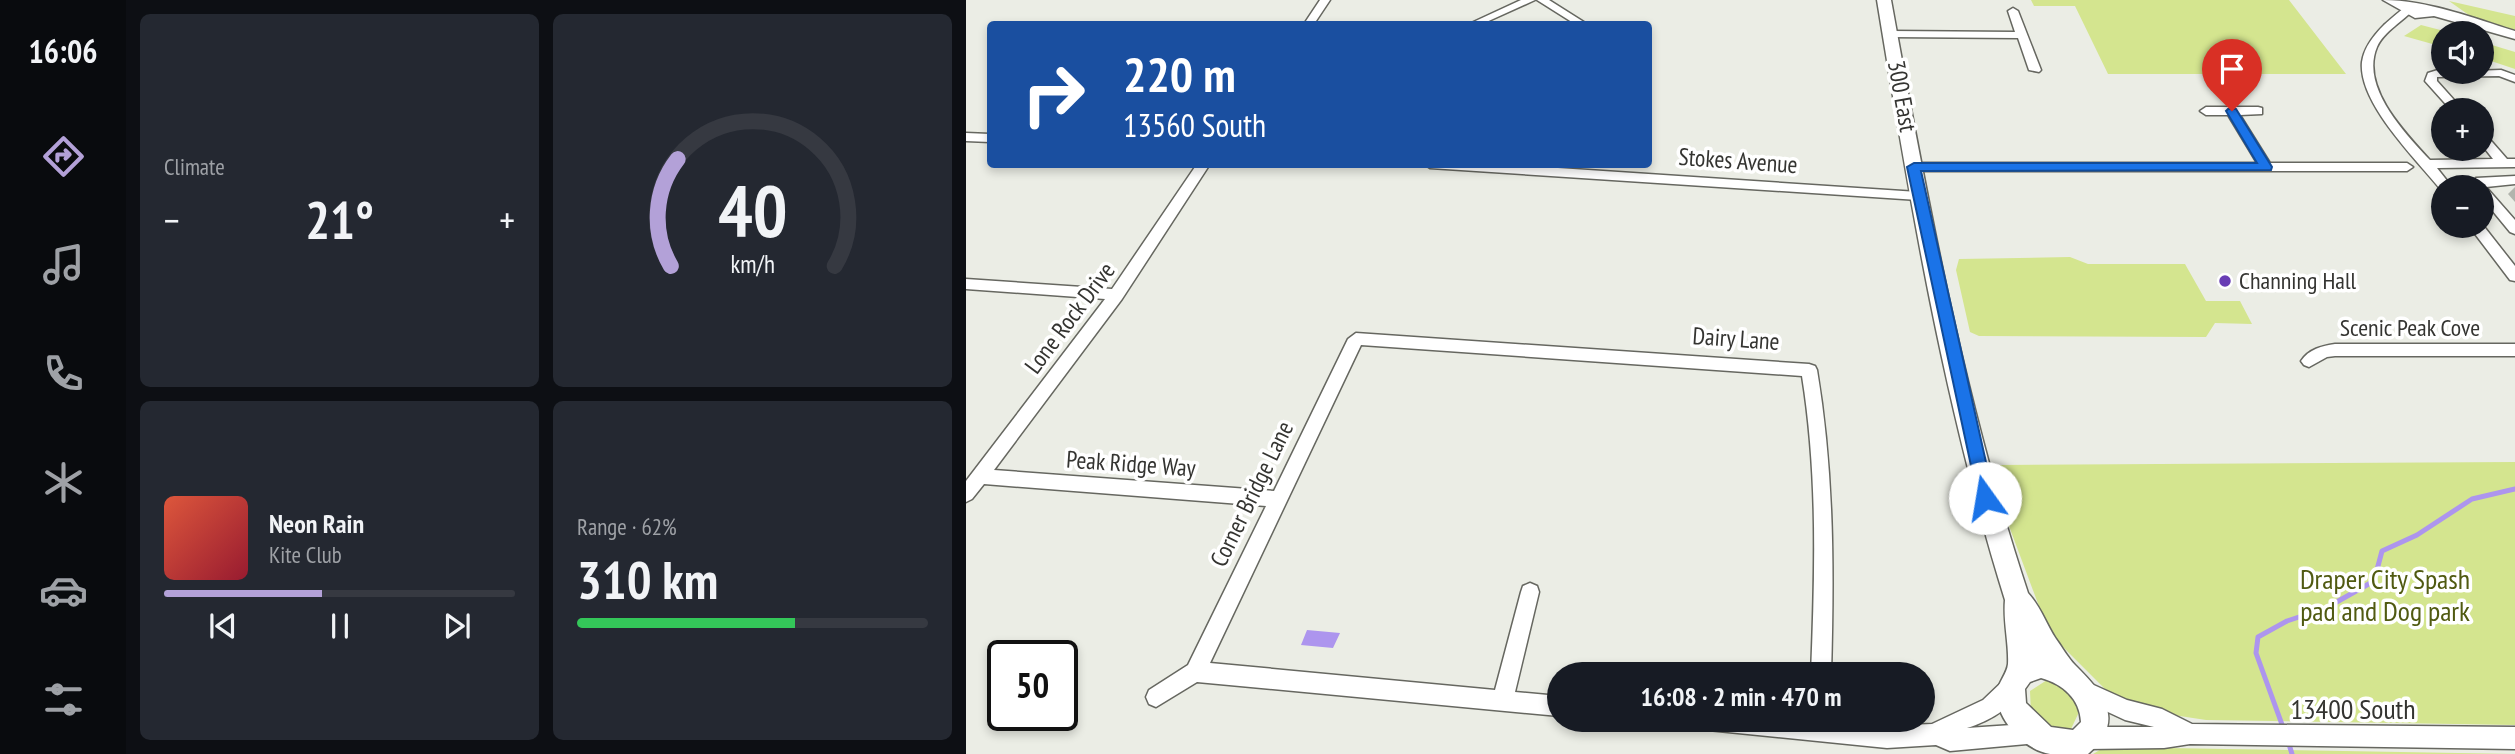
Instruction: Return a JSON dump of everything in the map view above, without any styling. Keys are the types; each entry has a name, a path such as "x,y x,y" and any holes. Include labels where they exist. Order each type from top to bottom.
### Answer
{"main road":[{"name":"300 East","path":"1884,0 1918,196 1985,498 2018,600 2017,679"},
{"path":"2389,0 2515,35"},
{"path":"2410,8 2431,22"},
{"path":"2494,40 2515,46"},
{"name":"300 East","path":"2018,600 2029,611 2043,642 2063,670"},
{"path":"2041,665 2063,670 2087,692 2094,716 2078,746 2056,748 2034,743 2012,711 2017,679 2041,665"}],"street":[{"path":"1311,21 1325,0"},
{"path":"1481,21 1530,0"},
{"path":"1542,0 1577,21"},
{"path":"2410,8 2372,45 2366,62 2367,73 2378,101 2436,175"},
{"path":"2013,11 2035,70"},
{"path":"1891,34 2022,35"},
{"path":"2447,98 2431,80 2432,75 2441,72 2501,73 2515,79"},
{"path":"2206,111 2258,111"},
{"path":"2232,111 2266,167"},
{"path":"966,137 987,138"},
{"path":"2494,149 2509,163"},
{"path":"2427,164 2509,163"},
{"path":"1914,167 2407,167"},
{"name":"Lone Rock Drive","path":"966,494 1117,295 1201,168"},
{"name":"Stokes Avenue","path":"1533,168 1918,196"},
{"path":"2494,181 2515,180"},
{"path":"2494,204 2515,229"},
{"path":"2485,238 2515,276"},
{"path":"966,284 1117,295"},
{"name":"Corner Bridge Lane","path":"1195,672 1356,339"},
{"name":"Dairy Lane","path":"1356,339 1809,370 1815,398 1824,538 1821,662"},
{"name":"Scenic Peak Cove","path":"2309,361 2323,352 2335,350 2515,350"},
{"name":"Peak Ridge Way","path":"979,476 1279,499"},
{"path":"1502,701 1530,592"},
{"path":"1156,697 1195,672 1547,705"},
{"path":"1936,734 1946,724 1984,714 1997,705 2017,679"},
{"name":"13400 South","path":"2087,692 2125,710 2162,719 2190,734"},
{"path":"1859,732 1887,737 1936,734 1950,740 2034,743"},
{"name":"13400 South","path":"2078,746 2131,736 2165,740 2190,734 2515,738"}],"green space":[{"path":"2031,0 2289,0 2346,74 2108,74 2075,6 2034,6"},
{"path":"2449,1 2515,16 2515,30 2494,24 2494,21 2473,18"},
{"path":"2421,25 2431,28 2431,44 2404,36"},
{"path":"2494,46 2515,52 2515,69 2494,62"},
{"path":"2070,257 2088,264 2185,264 2206,301 2240,301 2252,324 2215,323 2206,337 1979,336 1970,332 1956,270 1959,259"},
{"name":"Draper City Spash pad and Dog park","path":"2515,462 2515,725 2206,720 2160,713 2108,692 2049,633 2009,526 1998,465"},
{"path":"2047,680 2069,689 2080,710 2071,729 2057,732 2031,713 2030,691"},
{"path":"2126,742 2166,748 2515,754 2093,754 2103,748"}],"shaded area":[{"path":"1307,630 1340,633 1333,648 1301,645"}],"waterway":[{"path":"2284,730 2256,653 2258,637 2287,621 2326,608 2374,581 2382,551 2417,535 2472,499 2515,489"},
{"path":"2288,741 2292,754"}],"place":[{"name":"Channing Hall","path":"2225,281"}],"route":[{"path":"1985,498 1929,248 1914,167 2266,167 2232,111"}]}
